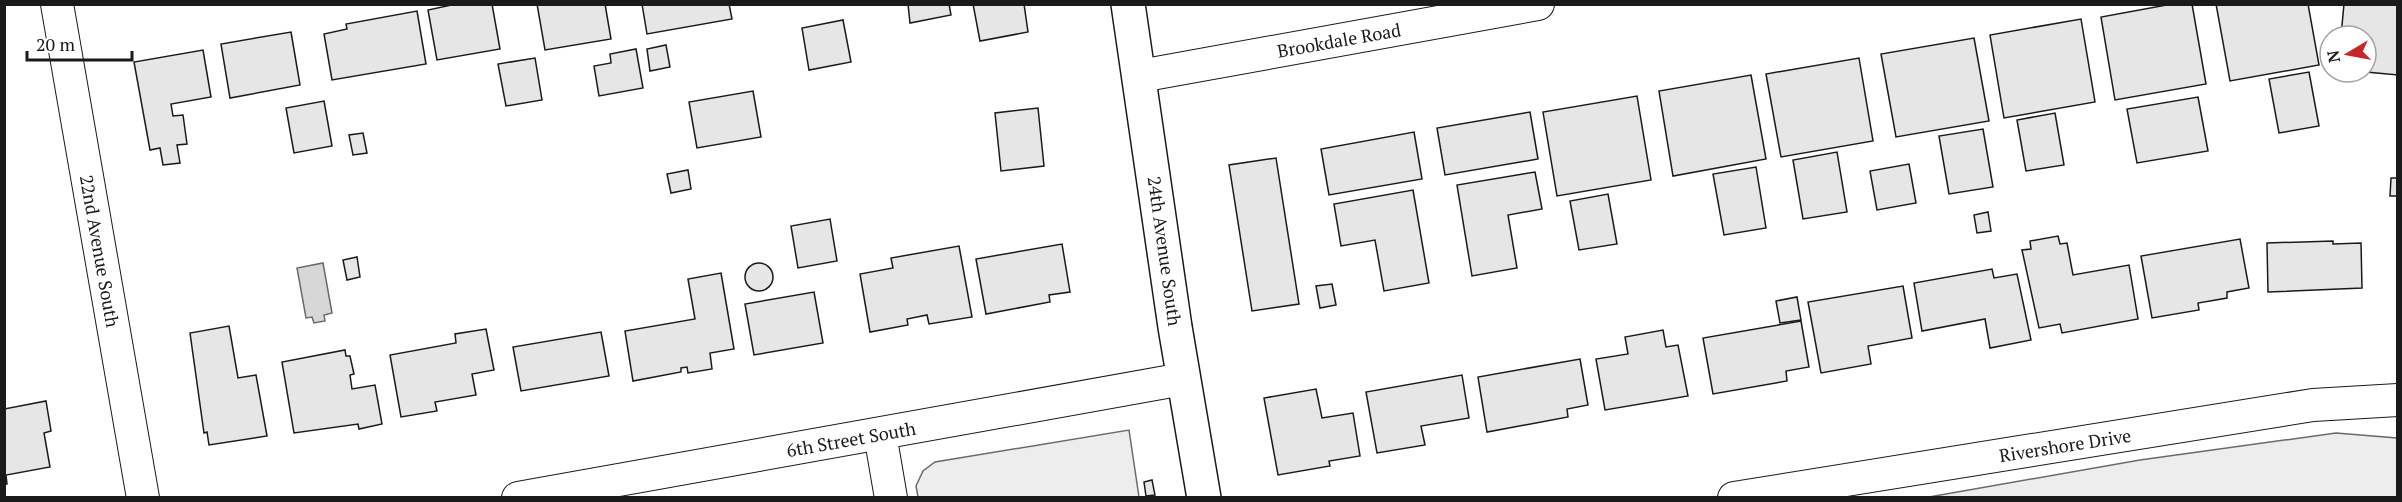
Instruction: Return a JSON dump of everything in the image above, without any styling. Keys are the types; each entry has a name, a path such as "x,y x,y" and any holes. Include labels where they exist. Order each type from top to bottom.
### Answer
{"street":[{"name":"22nd Avenue South","path":"57,4 143,498"},
{"name":"24th Avenue South","path":"1128,4 1183,379 1204,498"},
{"name":"Brookdale Road","path":"1140,76 1538,4"},
{"name":"6th Street South","path":"518,498 1183,379"},
{"name":"Rivershore Drive","path":"1734,498 2313,405 2397,400"},
{"path":"880,434 891,498"}],"shaded area":[{"path":"323,263 332,313 324,315 325,321 314,323 312,317 306,318 297,268"},
{"path":"1129,430 1139,497 918,497 916,486 923,471 935,462"},
{"path":"2336,433 2397,438 2397,497 1929,497 2140,460"}],"building":[{"path":"456,4 492,4 500,49 437,60 428,10"},
{"path":"537,4 605,4 611,39 545,50"},
{"path":"642,4 729,4 732,19 647,34"},
{"path":"908,4 949,4 951,15 910,23"},
{"path":"973,4 1024,4 1028,32 980,41"},
{"path":"2172,4 2192,4 2206,84 2115,100 2101,17"},
{"path":"2216,4 2308,4 2318,65 2230,81"},
{"path":"2344,4 2398,4 2398,75 2378,73 2378,24 2342,24"},
{"path":"417,11 426,64 332,80 324,34 347,29 346,24"},
{"path":"2081,19 2095,102 2004,118 1990,35"},
{"path":"843,20 851,62 809,70 802,28"},
{"path":"291,32 300,85 230,98 221,44"},
{"path":"1974,38 1989,121 1896,137 1881,54"},
{"path":"666,45 670,67 650,71 647,49"},
{"path":"636,49 643,88 599,96 594,66 611,63 610,54"},
{"path":"203,50 211,97 171,104 173,116 183,115 187,144 177,145 180,163 163,165 160,148 150,150 134,62"},
{"path":"535,58 542,100 506,106 498,64"},
{"path":"1859,58 1873,141 1781,157 1766,74"},
{"path":"2309,72 2319,126 2279,133 2269,79"},
{"path":"1751,75 1766,159 1673,176 1659,91"},
{"path":"753,91 761,137 697,148 689,102"},
{"path":"1637,96 1651,180 1557,196 1543,112"},
{"path":"2198,97 2208,151 2137,163 2127,109"},
{"path":"324,101 332,146 294,153 286,108"},
{"path":"1038,108 1044,166 1001,171 995,113"},
{"path":"1530,112 1538,159 1445,175 1437,128"},
{"path":"2055,113 2064,165 2026,171 2017,120"},
{"path":"1983,129 1993,187 1949,194 1939,136"},
{"path":"1414,132 1422,179 1329,195 1321,149"},
{"path":"363,133 367,153 353,155 349,135"},
{"path":"1837,152 1847,212 1803,219 1793,160"},
{"path":"1276,158 1299,304 1252,311 1229,165"},
{"path":"1909,164 1916,203 1877,210 1870,171"},
{"path":"1756,167 1766,228 1724,235 1713,174"},
{"path":"688,170 691,189 671,193 667,174"},
{"path":"1535,172 1542,209 1508,215 1517,268 1472,276 1457,185"},
{"path":"2391,178 2398,178 2398,196 2390,196"},
{"path":"1413,190 1429,283 1384,291 1375,240 1341,246 1334,204"},
{"path":"1608,194 1617,244 1579,250 1570,201"},
{"path":"1988,212 1991,231 1977,233 1974,215"},
{"path":"830,219 837,261 798,268 791,226"},
{"path":"2058,236 2060,244 2067,243 2073,275 2129,265 2138,319 2062,333 2060,324 2039,328 2022,250 2031,249 2030,241"},
{"path":"2240,239 2249,288 2227,292 2227,298 2198,303 2199,310 2152,318 2141,256"},
{"path":"2333,241 2333,244 2361,243 2362,288 2268,292 2267,243"},
{"path":"1062,244 1070,292 1049,295 1050,302 986,314 976,259"},
{"path":"959,246 972,317 929,324 927,315 907,319 908,325 870,332 860,274 893,268 891,258"},
{"path":"357,257 360,277 347,280 343,260"},
{"path":"759,263 769,267 773,277 769,287 759,291 749,287 745,277 749,267"},
{"path":"1992,269 1994,278 2017,274 2031,340 1990,348 1985,319 1922,331 1914,283"},
{"path":"721,273 734,349 710,353 712,369 688,373 687,367 681,368 681,372 633,381 625,331 695,319 688,279"},
{"path":"1332,284 1336,305 1320,308 1316,286"},
{"path":"1903,286 1912,338 1868,346 1871,364 1821,373 1808,302"},
{"path":"814,292 823,343 754,355 745,304"},
{"path":"1797,297 1801,320 1780,323 1776,301"},
{"path":"1801,321 1809,367 1786,371 1787,381 1713,394 1703,338"},
{"path":"229,326 238,378 256,375 267,436 209,445 207,432 204,433 190,333"},
{"path":"486,329 494,370 472,374 476,395 435,402 437,411 401,417 390,355 456,343 455,334"},
{"path":"1663,330 1666,347 1678,345 1688,396 1605,410 1596,359 1628,354 1625,337"},
{"path":"601,332 609,376 521,391 513,347"},
{"path":"345,350 346,356 350,356 354,374 350,375 352,389 375,385 382,424 359,429 358,424 294,433 282,362"},
{"path":"1580,359 1588,405 1567,409 1568,417 1487,432 1478,377"},
{"path":"1462,375 1469,418 1421,426 1425,445 1377,453 1366,392"},
{"path":"1316,389 1322,418 1353,413 1360,456 1329,461 1330,466 1278,475 1264,398"},
{"path":"46,401 51,431 44,433 50,467 6,475 7,484 4,484 4,409"},
{"path":"1152,480 1155,495 1146,496 1144,482"}]}
